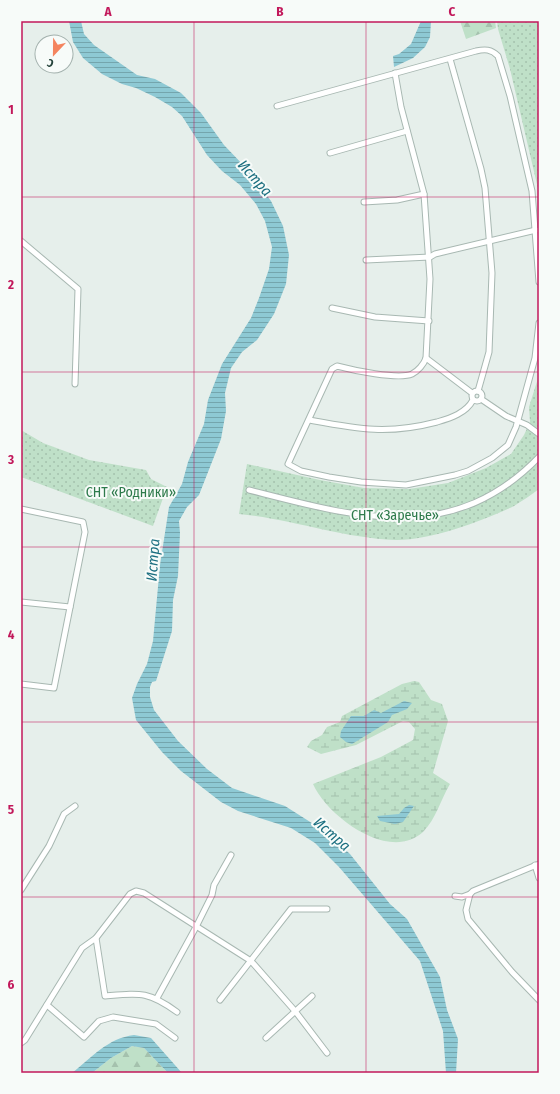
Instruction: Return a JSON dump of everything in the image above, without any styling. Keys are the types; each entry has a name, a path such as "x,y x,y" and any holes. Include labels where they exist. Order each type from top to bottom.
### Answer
{"street":[{"path":"277,106 485,49 494,53 498,56 526,160 532,191 539,282"},
{"path":"450,59 485,188 492,274 489,352 478,391 481,394 481,399"},
{"path":"395,73 407,131 424,194 430,257 429,321 426,358 424,363 413,373 406,376 374,373 337,366 332,369 288,464 294,469 361,482 406,485 468,471 492,458 508,445 516,427 516,421 527,390 535,358 539,323"},
{"path":"330,153 407,131"},
{"path":"364,202 396,200 424,194"},
{"path":"366,260 430,257 536,230"},
{"path":"21,241 78,289 75,384"},
{"path":"332,308 375,317 429,321"},
{"path":"308,420 376,430 415,428 455,416 466,409 473,400 472,393 426,358"},
{"path":"472,393 478,391"},
{"path":"481,399 516,421 527,425 539,434"},
{"path":"473,400 476,401 481,399"},
{"path":"249,490 343,512 380,518 419,517 472,503 512,480 539,457"},
{"path":"21,509 83,522 85,532 54,688 21,684"},
{"path":"21,602 70,607"},
{"path":"21,890 49,846 64,814 75,806"},
{"path":"157,998 196,927 212,895 214,885 231,855"},
{"path":"455,896 462,897 470,894 487,885 537,864 539,878"},
{"path":"21,1043 25,1040 82,948 96,938 130,894 136,891 144,893 251,961 295,1011 327,1053"},
{"path":"470,894 466,910 468,919 512,972 539,1000"},
{"path":"220,1000 290,909 327,909"},
{"path":"96,938 105,996 135,993 157,998 177,1012"},
{"path":"266,1038 312,996"},
{"path":"47,1005 84,1038 99,1020 113,1017 156,1024 175,1038"}],"green space":[{"path":"460,21 495,21 496,28 466,39"},
{"path":"497,21 539,21 539,193 510,69"},
{"name":"СНТ «Заречье»","path":"539,375 539,489 514,506 471,524 439,534 395,540 356,536 258,516 239,514 247,464 364,488 409,489 448,483 486,468 511,454 524,435 530,422 529,407"},
{"name":"СНТ «Родники»","path":"21,430 43,443 89,460 146,470 151,479 167,487 153,526 21,477"},
{"path":"414,681 419,682 431,700 442,704 448,721 433,773 450,784 428,827 423,832 409,840 393,842 377,839 360,832 331,809 320,797 313,784 381,757 413,740 415,729 409,722 403,721 356,745 321,754 307,747 311,741 322,735 327,727 340,722 342,716 402,684"},
{"path":"132,1046 144,1048 168,1073 92,1073 111,1058"}],"water":[{"path":"69,21 81,21 84,34 94,45 137,75 155,79 181,93 201,113 224,145 247,169 271,201 283,226 289,255 286,284 274,314 257,340 242,352 231,368 225,393 226,411 221,439 199,495 187,507 179,521 180,533 178,576 173,600 172,631 156,681 152,682 150,687 150,697 154,710 178,741 207,769 232,788 285,806 326,832 350,854 390,904 407,919 440,977 447,1010 458,1039 456,1073 446,1073 443,1031 420,961 339,867 315,843 291,828 238,811 221,802 181,771 162,752 136,720 132,698 147,664 153,641 160,565 169,507 182,484 188,462 204,424 208,400 222,364 251,318 259,298 269,269 272,247 265,221 256,204 240,185 222,171 207,155 182,116 172,107 155,97 136,88 122,84 102,74 83,58 74,44 74,34 71,34"},
{"path":"421,21 431,21 430,37 425,47 413,58 394,67 393,56 399,54 411,44"},
{"path":"404,701 412,703 407,709 392,715 388,722 352,744 346,742 340,737 341,731 351,716 364,716 374,710 381,713"},
{"path":"409,805 414,806 403,822 395,824 380,821 377,816 399,814"},
{"path":"134,1035 151,1038 182,1073 168,1073 144,1048 132,1046 111,1058 92,1073 72,1073 108,1044"}],"water label":[{"name":"Истра","path":"255,178"},
{"name":"Истра","path":"153,560"},
{"name":"Истра","path":"332,834"}]}
